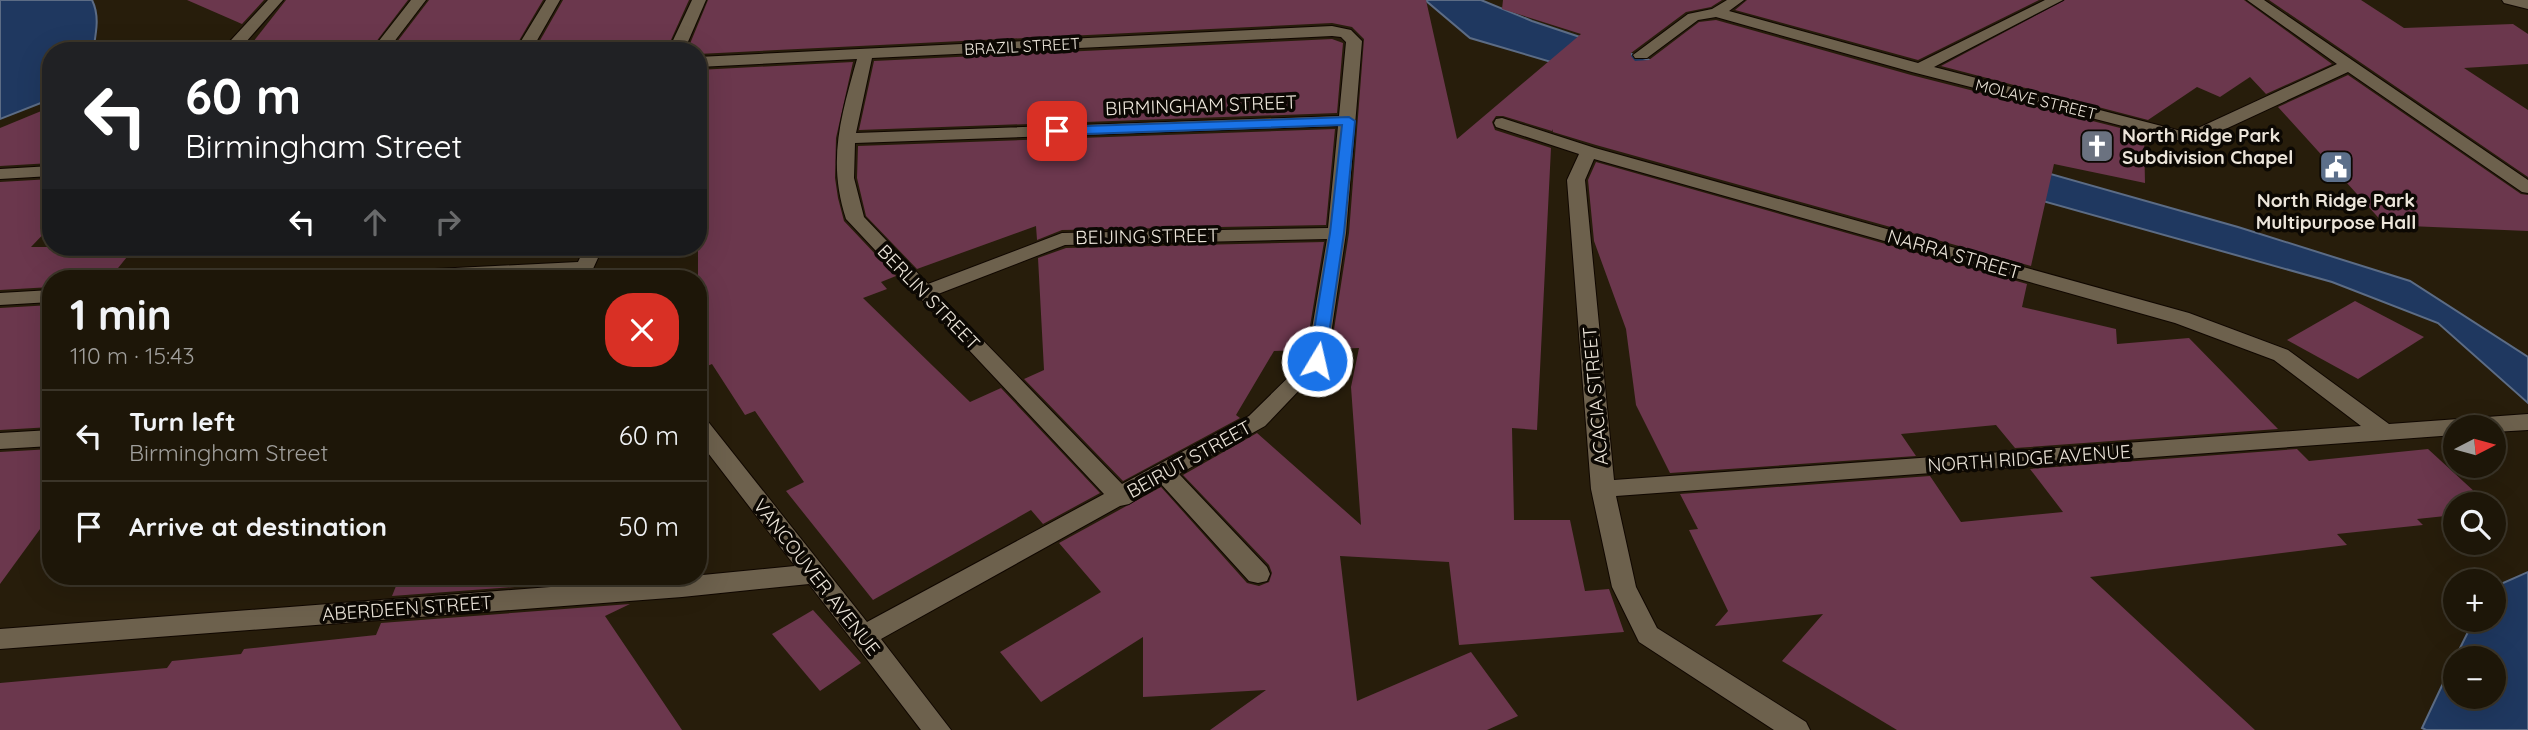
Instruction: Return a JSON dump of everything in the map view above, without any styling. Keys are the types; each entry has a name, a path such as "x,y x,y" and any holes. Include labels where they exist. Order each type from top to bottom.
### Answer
{"street":[{"path":"237,42 276,0"},
{"path":"386,42 419,0"},
{"path":"528,42 553,0"},
{"path":"680,42 699,0"},
{"path":"1642,55 1693,17 1717,12 1737,0"},
{"path":"1918,69 2056,0"},
{"path":"2254,0 2528,188"},
{"path":"2509,0 2528,5"},
{"name":"MOLAVE STREET","path":"1717,12 1918,69 2181,136 2200,134 2347,66"},
{"name":"BRAZIL STREET","path":"707,62 1318,32 1346,33"},
{"name":"BEIRUT STREET","path":"864,636 1121,498 1257,421 1317,361 1337,233 1349,121 1354,41 1346,33"},
{"name":"BERLIN STREET","path":"866,53 845,138 846,197 855,219 1121,498"},
{"name":"BIRMINGHAM STREET","path":"845,138 1349,121"},
{"name":"NARRA STREET","path":"1502,123 1589,152 2182,318 2281,355 2384,432"},
{"name":"ACACIA STREET","path":"1589,152 1576,180 1603,489 1624,587 1648,635 1796,730"},
{"path":"0,174 42,172"},
{"name":"BEIJING STREET","path":"925,292 1062,239 1102,236 1337,233"},
{"path":"0,299 42,297"},
{"name":"NORTH RIDGE AVENUE","path":"2506,424 2528,422"},
{"name":"NORTH RIDGE AVENUE","path":"1603,489 2443,428"},
{"name":"VANCOUVER AVENUE","path":"707,436 937,730"},
{"path":"0,442 42,439"},
{"path":"1164,473 1258,574"},
{"name":"ABERDEEN STREET","path":"707,583 814,574"},
{"name":"ABERDEEN STREET","path":"0,639 676,585"}],"water":[{"path":"0,0 92,0 97,25 94,42 42,42 42,103 0,119"},
{"path":"1425,0 1481,0 1532,21 1655,62 2238,227 2410,281 2528,357 2528,403 2438,323 2332,282 1470,38"},
{"path":"2528,572 2528,730 2422,728 2443,683 2443,709 2506,709 2506,646 2461,646 2468,632 2506,632 2506,582"}],"building":[{"path":"187,0 264,0 242,24"},
{"path":"286,0 408,0 376,42 253,42"},
{"path":"429,0 543,0 518,42 397,42"},
{"path":"563,0 689,0 670,42 539,42"},
{"path":"708,0 1426,0 1457,139 1581,34 1502,9 1503,0 1722,0 1711,7 1686,12 1631,53 1631,56 1635,61 1649,60 1699,22 1716,20 1911,75 2144,134 2145,183 2054,164 2031,266 1596,145 1553,132 1552,129 1496,116 1492,122 1495,130 1551,148 1537,430 1512,428 1514,520 1570,520 1585,591 1609,589 1624,632 1459,645 1449,562 1340,556 1357,701 1471,652 1518,716 1487,730 1210,730 1266,690 1143,697 1143,637 1041,702 1000,652 1101,592 1059,543 1161,487 1247,583 1259,586 1269,582 1272,573 1269,565 1183,475 1257,433 1361,525 1351,387 1359,348 1331,349 1349,233 1364,39 1352,27 1332,23 707,54 707,42 691,42"},
{"path":"1747,0 2039,0 1918,60 1735,10"},
{"path":"2065,0 2244,0 2332,64 2266,94 2250,77 2220,97 2197,87 2148,120 1941,66"},
{"path":"2269,0 2361,0 2404,28 2513,24 2528,34 2528,64 2464,68 2528,110 2528,177"},
{"path":"1332,39 1343,43 1337,113 859,130 874,61"},
{"path":"853,62 836,138 835,178 838,198 844,221 896,276 881,282 887,289 863,298 970,402 1001,388 1100,493 1043,524 1031,510 873,600 786,491 804,482 755,411 745,415 712,364 707,366 707,270 698,270 698,256 707,256 707,70"},
{"path":"2348,75 2521,194 2528,195 2528,231 2385,225 2278,107"},
{"path":"42,111 42,164 0,166 0,128"},
{"path":"1335,129 1326,225 1062,230 1037,240 1036,226 917,269 866,216 857,178 858,146"},
{"path":"1596,162 2027,284 2022,307 2116,329 2117,344 2189,338 2278,429 2015,448 1996,425 1901,434 1916,456 1670,473 1636,405 1626,329 1594,241 1588,180"},
{"path":"42,180 42,235 31,247 42,247 42,256 128,256 116,270 42,270 42,288 0,290 0,182"},
{"path":"1324,242 1306,350 1274,351 1236,415 1240,418 1123,481 1024,379 1044,370 1038,258 1066,248"},
{"path":"2355,301 2424,337 2358,379 2287,340"},
{"path":"42,306 42,428 0,430 0,308"},
{"path":"2297,449 2309,461 2428,449 2443,463 2443,478 2460,478 2475,492 2443,492 2443,516 2417,519 2423,525 2337,534 2347,545 2090,577 2255,730 1897,730 1782,661 1823,614 1715,626 1728,611 1689,530 1698,529 1680,494 1930,476 1961,522 2063,512 2030,469"},
{"path":"42,450 42,526 0,584 0,452"},
{"path":"396,585 542,585 392,596"},
{"path":"630,604 605,616 682,730 0,730 0,683 167,668 172,661 241,654 244,649 376,635 381,623"},
{"path":"813,610 861,663 820,691 772,634"}],"place":[{"name":"North Ridge Park Subdivision Chapel","path":"2097,146"},
{"name":"North Ridge Park Multipurpose Hall","path":"2336,167"}],"route":[{"path":"1057,131 1349,121 1337,233 1317,361"}]}
